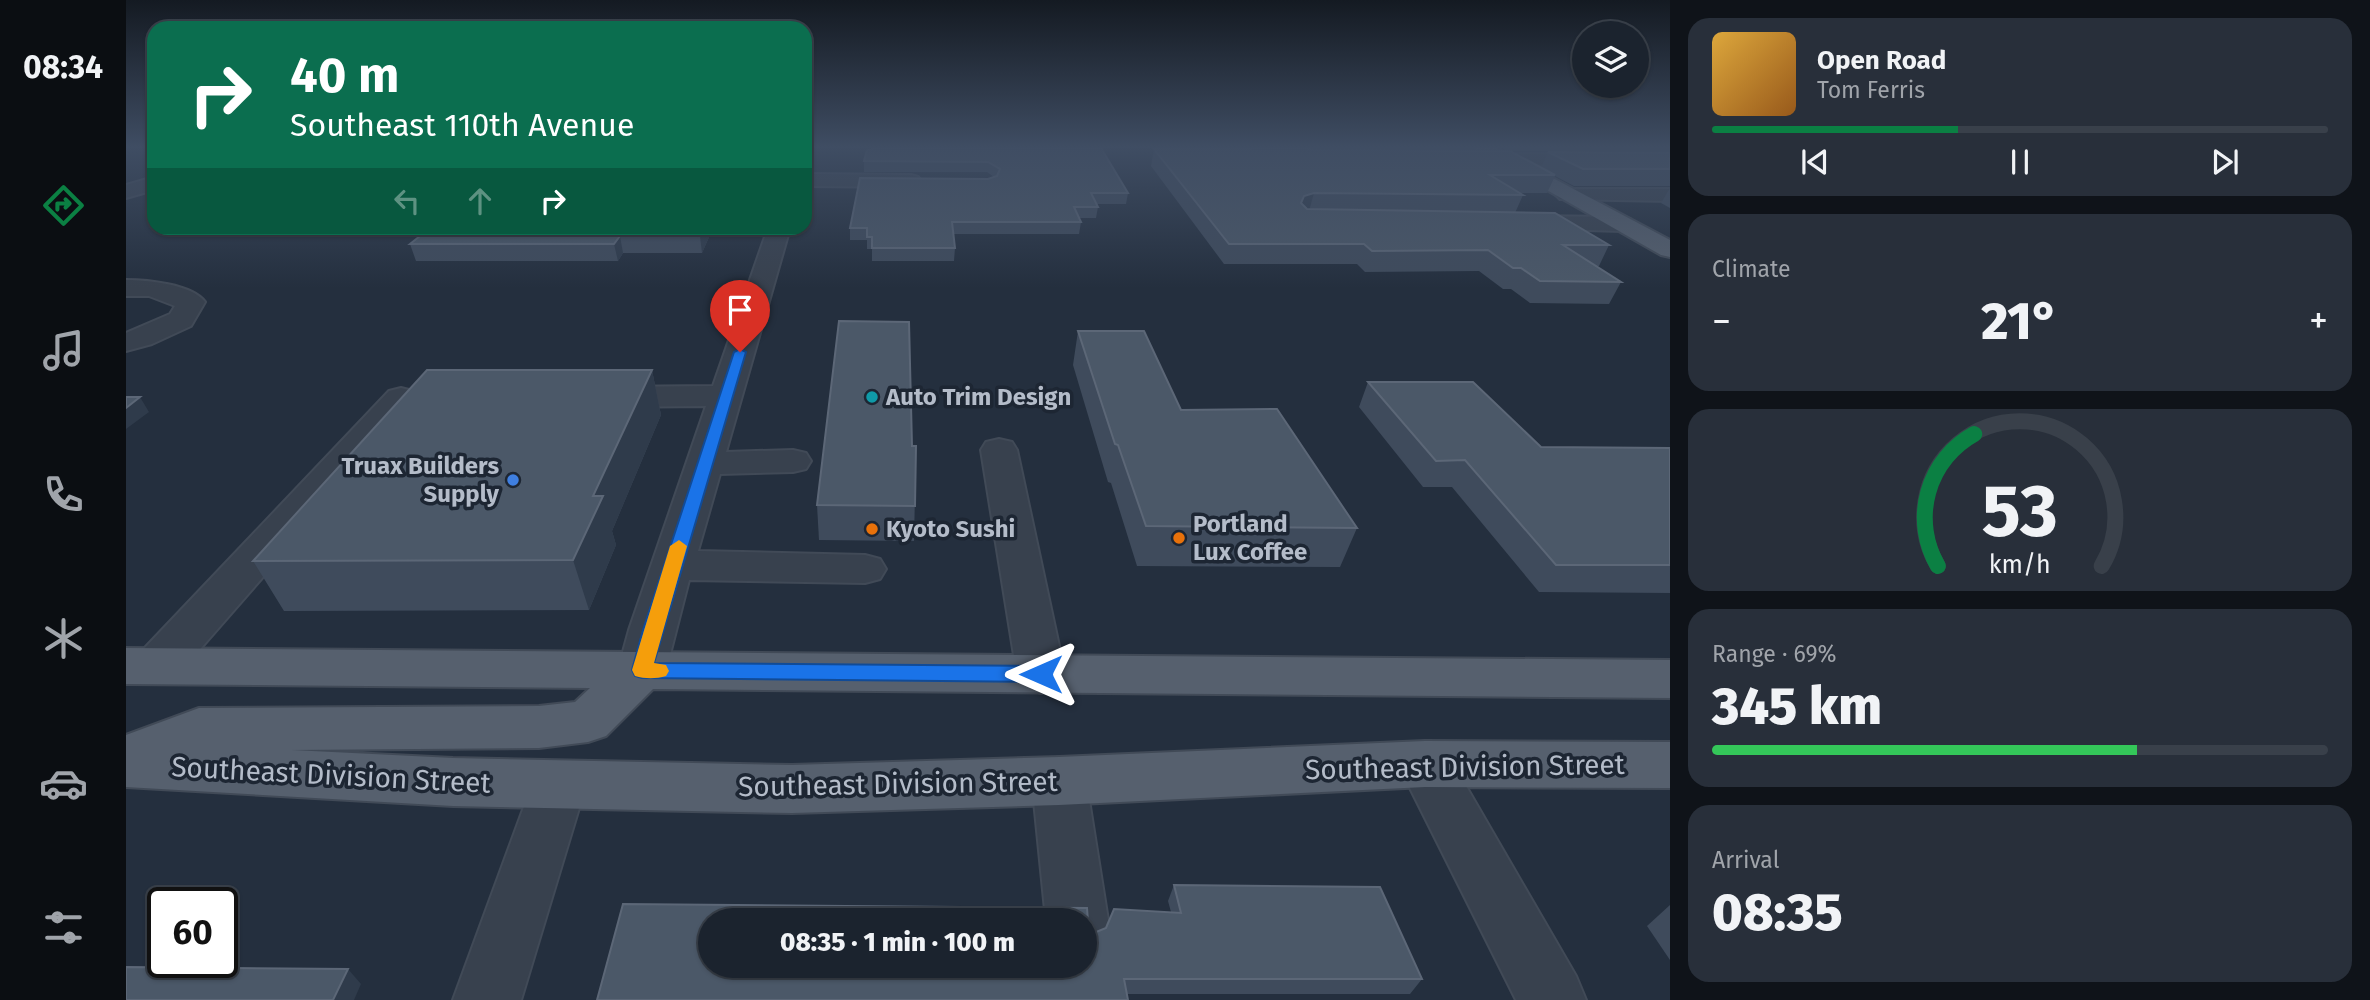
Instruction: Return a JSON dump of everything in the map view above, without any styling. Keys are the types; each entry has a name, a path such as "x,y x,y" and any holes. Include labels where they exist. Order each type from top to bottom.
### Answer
{"main road":[{"path":"1567,195 1669,249"},
{"path":"142,666 1670,679"},
{"path":"126,758 199,729 539,727 588,721 642,670"},
{"name":"Southeast Division Street","path":"126,764 559,785 792,789 1059,781 1425,764 1670,765"}],"street":[{"path":"1567,195 1670,195"},
{"path":"1499,223 1622,224"},
{"path":"642,670 777,235"},
{"path":"126,288 152,288 191,302 181,320 142,338 126,342"},
{"path":"142,666 415,392"},
{"path":"578,397 726,396"},
{"path":"999,450 1041,674"},
{"path":"705,464 793,461"},
{"path":"673,565 865,569"},
{"path":"1425,764 1552,1000"},
{"path":"1059,781 1075,908"},
{"path":"487,1000 559,785"}],"building":[{"path":"857,195 1092,195 1098,207 1074,207 1081,222 952,222 955,248 872,248 872,237 867,237 867,228 850,228"},
{"path":"1190,195 1308,195 1304,196 1301,203 1307,209 1555,213 1609,245 1563,245 1621,282 1540,281 1521,268 1513,268 1488,250 1372,251 1364,244 1229,244"},
{"path":"421,235 700,235 620,236 614,244 410,244"},
{"path":"839,321 909,322 912,446 916,446 915,506 817,505"},
{"path":"1078,331 1144,331 1181,410 1277,409 1357,528 1146,526 1118,445 1115,444"},
{"name":"Truax Builders Supply","path":"427,370 652,370 593,496 603,496 573,560 253,561"},
{"path":"1368,382 1473,382 1541,447 1670,448 1670,565 1556,565 1465,460 1436,461"},
{"path":"126,397 140,397 126,408"},
{"path":"1174,885 1380,887 1422,979 1124,979 1128,1000 597,1000 623,904 1087,908 698,908 698,978 1097,978 1097,932 1106,928 1114,909 1181,913"},
{"path":"126,967 147,967 147,978 238,978 238,968 348,969 333,1000 126,1000"}],"slow traffic":[{"path":"659,671 642,670 679,546"}],"place":[{"name":"Auto Trim Design","path":"872,397"},
{"name":"Truax Builders Supply","path":"513,480"},
{"name":"Kyoto Sushi","path":"872,529"},
{"name":"Portland Lux Coffee","path":"1179,538"}],"route":[{"path":"740,352 652,630 642,670 1041,674"}]}
